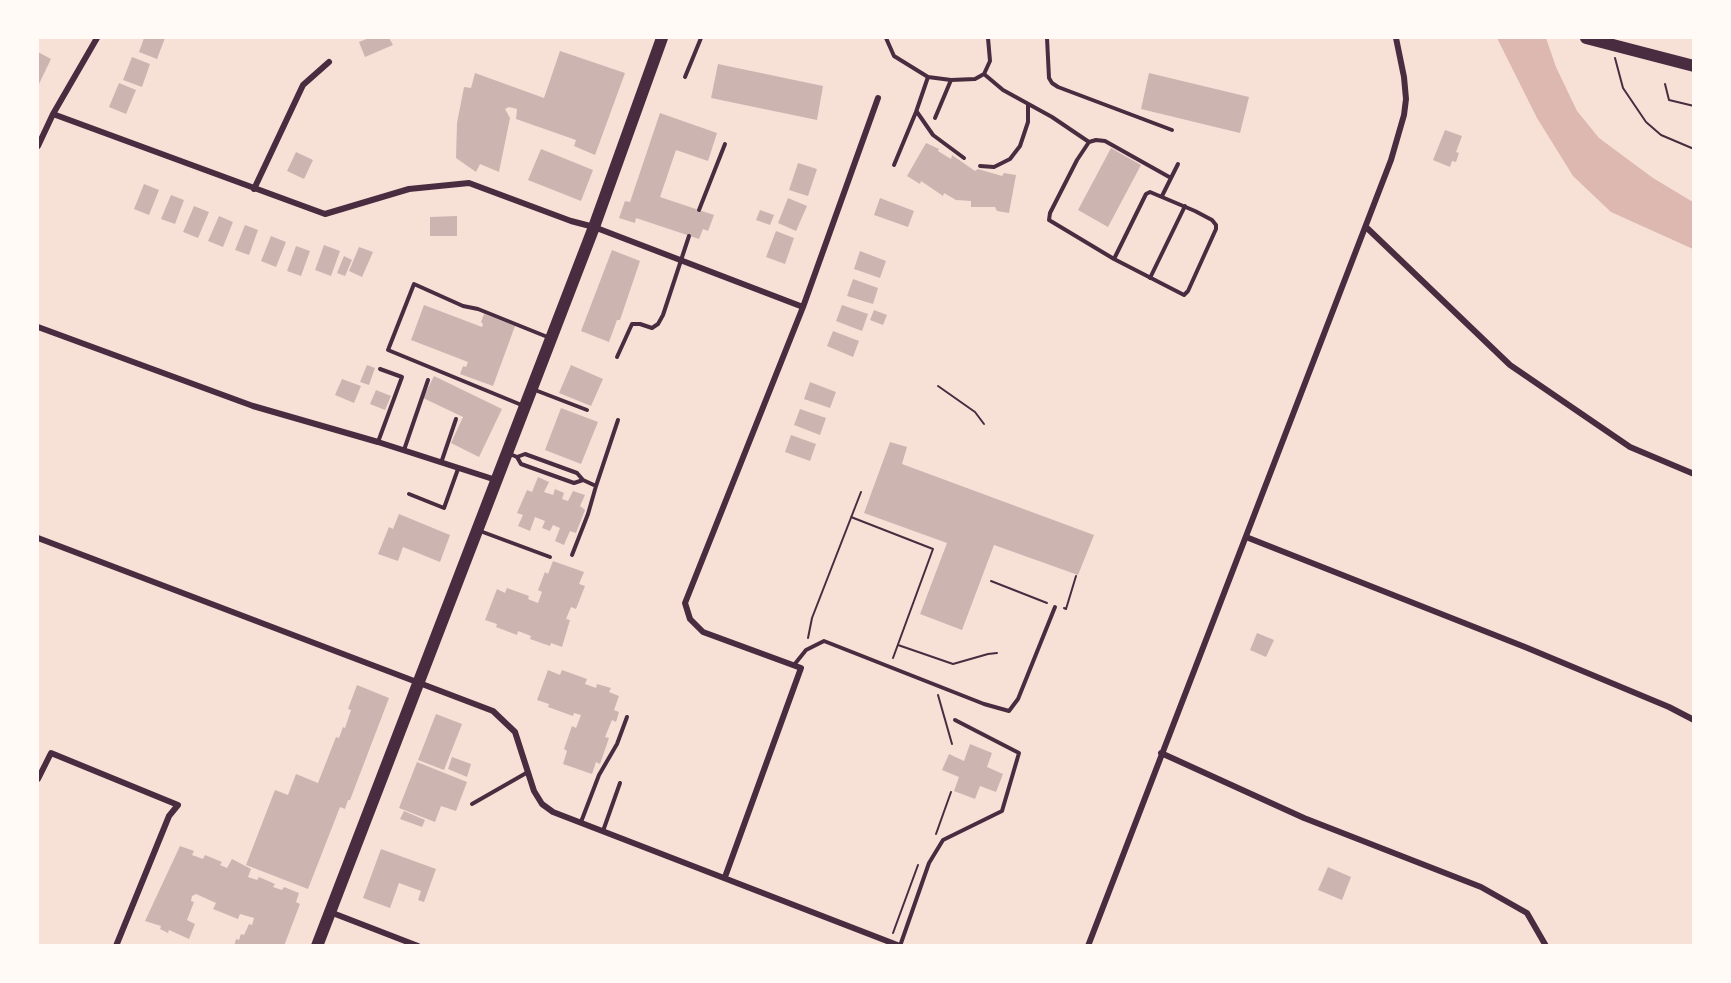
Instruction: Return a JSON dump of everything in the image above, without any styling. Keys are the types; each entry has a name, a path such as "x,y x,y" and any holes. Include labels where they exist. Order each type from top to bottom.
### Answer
{"main road":[{"path":"317,945 496,480 512,455 531,388 594,227 662,38"},
{"path":"1586,38 1694,66"}],"street":[{"path":"38,146 53,114 97,38"},
{"path":"1088,945 1391,160 1404,115 1406,89 1396,38"},
{"path":"254,189 303,85 329,62"},
{"path":"725,877 801,668 702,632 690,619 685,603 803,307 878,98"},
{"path":"53,114 325,214 409,189 469,183 594,227 803,307"},
{"path":"1366,227 1510,365 1630,447 1694,474"},
{"path":"38,327 253,406 378,442 496,480"},
{"path":"1246,537 1525,647 1669,707 1694,720"},
{"path":"38,538 494,711 515,732 534,791 542,804 553,812 900,945"},
{"path":"38,779 51,753 177,805 169,816 116,945"},
{"path":"1161,753 1304,818 1481,887 1527,913 1546,945"},
{"path":"330,912 418,945"}],"lane":[{"path":"685,77 701,38"},
{"path":"886,38 894,56 928,77 951,80 975,79 984,74 990,61 988,38"},
{"path":"1047,38 1049,78 1052,83 1172,130"},
{"path":"984,74 1003,90 1052,117 1089,142"},
{"path":"894,165 928,77"},
{"path":"935,118 951,80"},
{"path":"980,166 994,167 1010,159 1020,146 1028,122 1028,105"},
{"path":"916,112 933,135 964,158"},
{"path":"1114,259 1146,194 1154,192 1212,220 1216,225 1216,230 1188,291 1183,294 1114,259 1048,219 1077,160 1089,142 1105,141 1171,178"},
{"path":"699,210 725,144"},
{"path":"1162,196 1178,164"},
{"path":"1150,278 1185,206"},
{"path":"617,357 632,324 652,327 658,324 689,236"},
{"path":"525,406 388,351 414,284 463,306 478,309 551,338"},
{"path":"378,442 402,377 380,369"},
{"path":"404,451 428,380"},
{"path":"531,388 587,410"},
{"path":"441,463 456,419"},
{"path":"572,555 588,514 618,420"},
{"path":"512,455 525,454 577,473 583,480 596,486"},
{"path":"512,455 521,464 574,483 583,480"},
{"path":"408,494 444,508 458,469"},
{"path":"477,530 550,557"},
{"path":"794,665 806,650 825,641 984,704 1009,711 1018,699 1055,607"},
{"path":"580,823 599,775 617,744 627,717"},
{"path":"900,945 933,855 943,840 1002,811 1019,753 955,720"},
{"path":"472,804 528,772"},
{"path":"603,831 620,783"}],"path":[{"path":"1615,55 1623,87 1646,122 1661,135 1694,149"},
{"path":"1665,84 1669,100 1694,106"},
{"path":"938,386 975,412 984,424"},
{"path":"806,650 812,618 861,492"},
{"path":"851,517 933,549 890,667"},
{"path":"991,581 1055,607 1066,609 1076,576"},
{"path":"898,645 953,663 998,653"},
{"path":"935,685 952,744"}],"shaded area":[{"path":"1497,38 1546,38 1556,67 1577,111 1599,138 1653,178 1693,202 1693,249 1611,212 1573,176 1537,118"}],"building":[{"path":"144,38 165,38 157,59 139,52"},
{"path":"369,38 389,38 393,45 365,57 359,42"},
{"path":"560,51 625,73 595,155 574,146 576,140 516,119 517,109 509,107 505,109 510,118 499,172 480,164 476,172 456,158 457,123 464,87 471,88 475,73 544,98"},
{"path":"38,52 51,59 38,86"},
{"path":"132,57 150,64 142,87 123,80"},
{"path":"718,64 823,86 817,120 711,98"},
{"path":"1149,73 1249,97 1240,133 1141,109"},
{"path":"119,83 136,90 126,114 109,107"},
{"path":"660,113 717,133 708,161 676,150 660,197 714,215 708,231 703,229 699,239 636,218 635,223 619,218 625,201 630,202"},
{"path":"1445,130 1462,136 1456,152 1459,153 1456,162 1452,161 1450,167 1433,160"},
{"path":"926,143 939,149 938,151 951,159 952,155 975,171 978,169 1002,176 1004,173 1016,175 1009,213 997,211 995,207 971,207 971,201 956,200 944,193 943,196 921,181 920,184 907,176"},
{"path":"1111,148 1141,165 1108,227 1078,210"},
{"path":"541,149 593,170 581,201 528,180"},
{"path":"296,152 313,160 304,179 287,171"},
{"path":"798,163 817,169 808,196 789,190"},
{"path":"144,184 159,190 149,215 134,209"},
{"path":"171,195 184,200 175,224 161,219"},
{"path":"788,198 807,206 796,231 778,223"},
{"path":"880,198 914,211 908,227 874,215"},
{"path":"194,206 209,212 198,238 183,232"},
{"path":"760,210 774,215 770,225 756,220"},
{"path":"219,216 233,222 223,247 208,241"},
{"path":"457,216 457,236 430,236 430,217"},
{"path":"245,225 258,230 249,255 235,250"},
{"path":"776,231 794,238 785,264 766,257"},
{"path":"271,236 286,242 276,267 261,261"},
{"path":"324,245 340,251 331,276 315,270"},
{"path":"296,246 310,251 301,276 287,271"},
{"path":"359,247 373,252 362,277 349,271"},
{"path":"612,250 640,261 620,320 617,320 609,342 581,331"},
{"path":"860,251 886,261 880,278 854,269"},
{"path":"344,256 352,260 345,276 337,273"},
{"path":"853,279 878,288 873,304 847,296"},
{"path":"424,305 482,327 484,314 515,326 493,386 460,374 463,366 466,367 468,362 411,340"},
{"path":"842,305 868,314 862,331 836,321"},
{"path":"874,310 887,315 883,325 870,320"},
{"path":"833,331 859,341 853,357 827,346"},
{"path":"367,365 375,368 369,385 360,382"},
{"path":"571,365 603,379 591,406 559,393"},
{"path":"434,376 502,409 479,457 451,443 463,417 423,398"},
{"path":"342,379 361,386 354,403 335,395"},
{"path":"810,382 836,392 830,408 804,399"},
{"path":"376,390 391,396 385,410 370,404"},
{"path":"561,408 598,422 581,464 545,450"},
{"path":"800,409 826,418 820,435 794,425"},
{"path":"791,435 816,444 810,461 785,452"},
{"path":"890,442 907,447 902,464 1094,535 1078,575 994,545 962,630 920,614 947,543 864,513"},
{"path":"538,477 549,482 544,492 553,495 555,489 564,493 562,499 568,501 573,491 585,495 580,506 585,510 576,533 570,531 564,545 555,541 560,528 553,525 550,531 542,528 545,521 535,517 530,531 518,526 523,515 517,513 527,490 532,492"},
{"path":"399,514 450,535 440,562 403,547 398,561 378,554 389,527 393,529"},
{"path":"553,561 584,572 579,584 585,586 576,609 571,607 566,619 570,620 562,647 551,643 550,646 530,639 531,636 518,631 517,635 485,620 497,589 505,593 507,588 529,596 528,599 538,603 542,592 538,590 545,572 548,574"},
{"path":"1257,633 1274,640 1266,657 1250,650"},
{"path":"548,670 560,675 562,670 587,679 585,684 596,688 597,684 611,688 609,692 619,696 614,710 619,712 616,722 612,720 605,737 609,738 600,764 596,762 592,774 563,764 567,751 564,749 572,726 576,728 581,715 574,713 573,716 548,707 549,704 537,700"},
{"path":"357,685 389,698 350,800 345,809 340,807 308,889 246,865 275,790 288,795 296,774 318,783 336,737 339,738 343,727 345,728 351,710 348,709"},
{"path":"436,714 462,724 444,770 418,760"},
{"path":"970,744 992,753 987,767 1003,774 996,792 980,786 975,799 954,791 959,777 942,770 949,754 964,761"},
{"path":"452,757 471,764 467,777 448,769"},
{"path":"417,762 467,782 456,811 441,806 435,822 399,808"},
{"path":"404,811 425,820 422,827 400,819"},
{"path":"180,846 194,851 192,855 203,859 205,855 222,862 220,865 227,868 232,859 251,869 248,877 257,880 259,877 275,884 273,887 282,890 284,887 299,893 296,902 300,904 284,946 234,946 236,939 239,940 241,934 244,935 249,924 252,925 254,918 240,914 238,919 213,909 216,903 196,894 192,896 191,901 194,902 187,920 195,924 189,939 169,930 168,933 160,929 161,926 145,921"},
{"path":"381,849 436,869 424,902 418,900 421,891 399,883 390,908 363,898"},
{"path":"1328,867 1351,877 1342,900 1318,890"}]}
